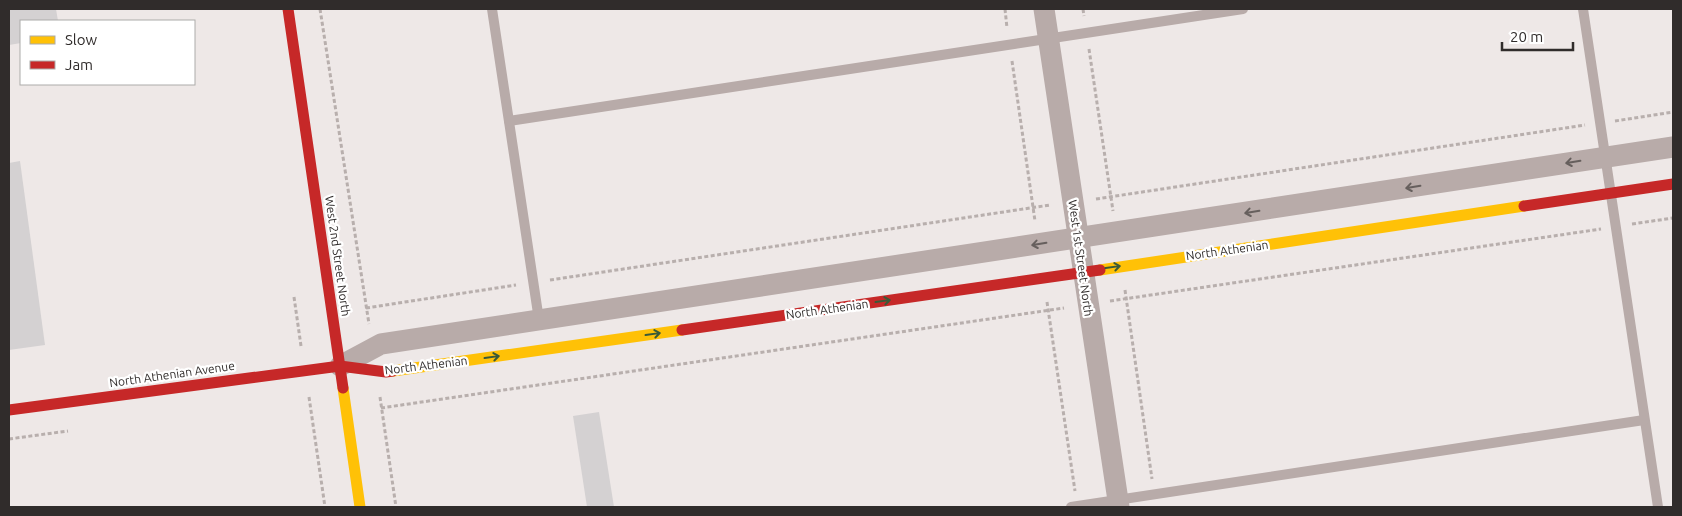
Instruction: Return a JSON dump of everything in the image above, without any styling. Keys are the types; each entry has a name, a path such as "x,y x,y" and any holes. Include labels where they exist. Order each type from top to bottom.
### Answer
{"street":[{"name":"West 2nd Street North","path":"288,9 360,507"},
{"name":"West 1st Street North","path":"1044,9 1118,504"},
{"name":"North Athenian","path":"340,366 381,344 1673,147"},
{"name":"North Athenian","path":"340,366 386,372 1083,272 1673,184"},
{"name":"North Athenian Avenue","path":"9,410 340,366"}],"lane":[{"path":"492,9 539,320"},
{"path":"509,121 1243,9"},
{"path":"1583,9 1658,507"},
{"path":"1074,507 1118,504 1155,495 1644,420"}],"path":[{"path":"320,9 372,348"},
{"path":"1005,9 1036,223"},
{"path":"1083,9 1114,219"},
{"path":"1096,199 1673,112"},
{"path":"366,308 1050,205"},
{"path":"1107,302 1673,218"},
{"path":"1124,285 1155,495"},
{"path":"1046,294 1074,507"},
{"path":"294,297 325,507"},
{"path":"381,408 1064,308"},
{"path":"376,371 396,507"}],"building":[{"path":"9,9 56,9 58,20 20,20 20,43 9,45"},
{"path":"20,161 45,345 9,350 9,163"},
{"path":"599,412 614,507 587,507 573,416"}],"traffic: slow":[{"path":"1100,270 1524,206"},
{"path":"393,371 682,330"},
{"path":"343,388 360,507"}],"traffic: jam":[{"path":"288,9 343,388"},
{"path":"1524,206 1673,184"},
{"path":"682,330 1100,270"},
{"path":"9,410 340,366 386,372 393,371"}]}
